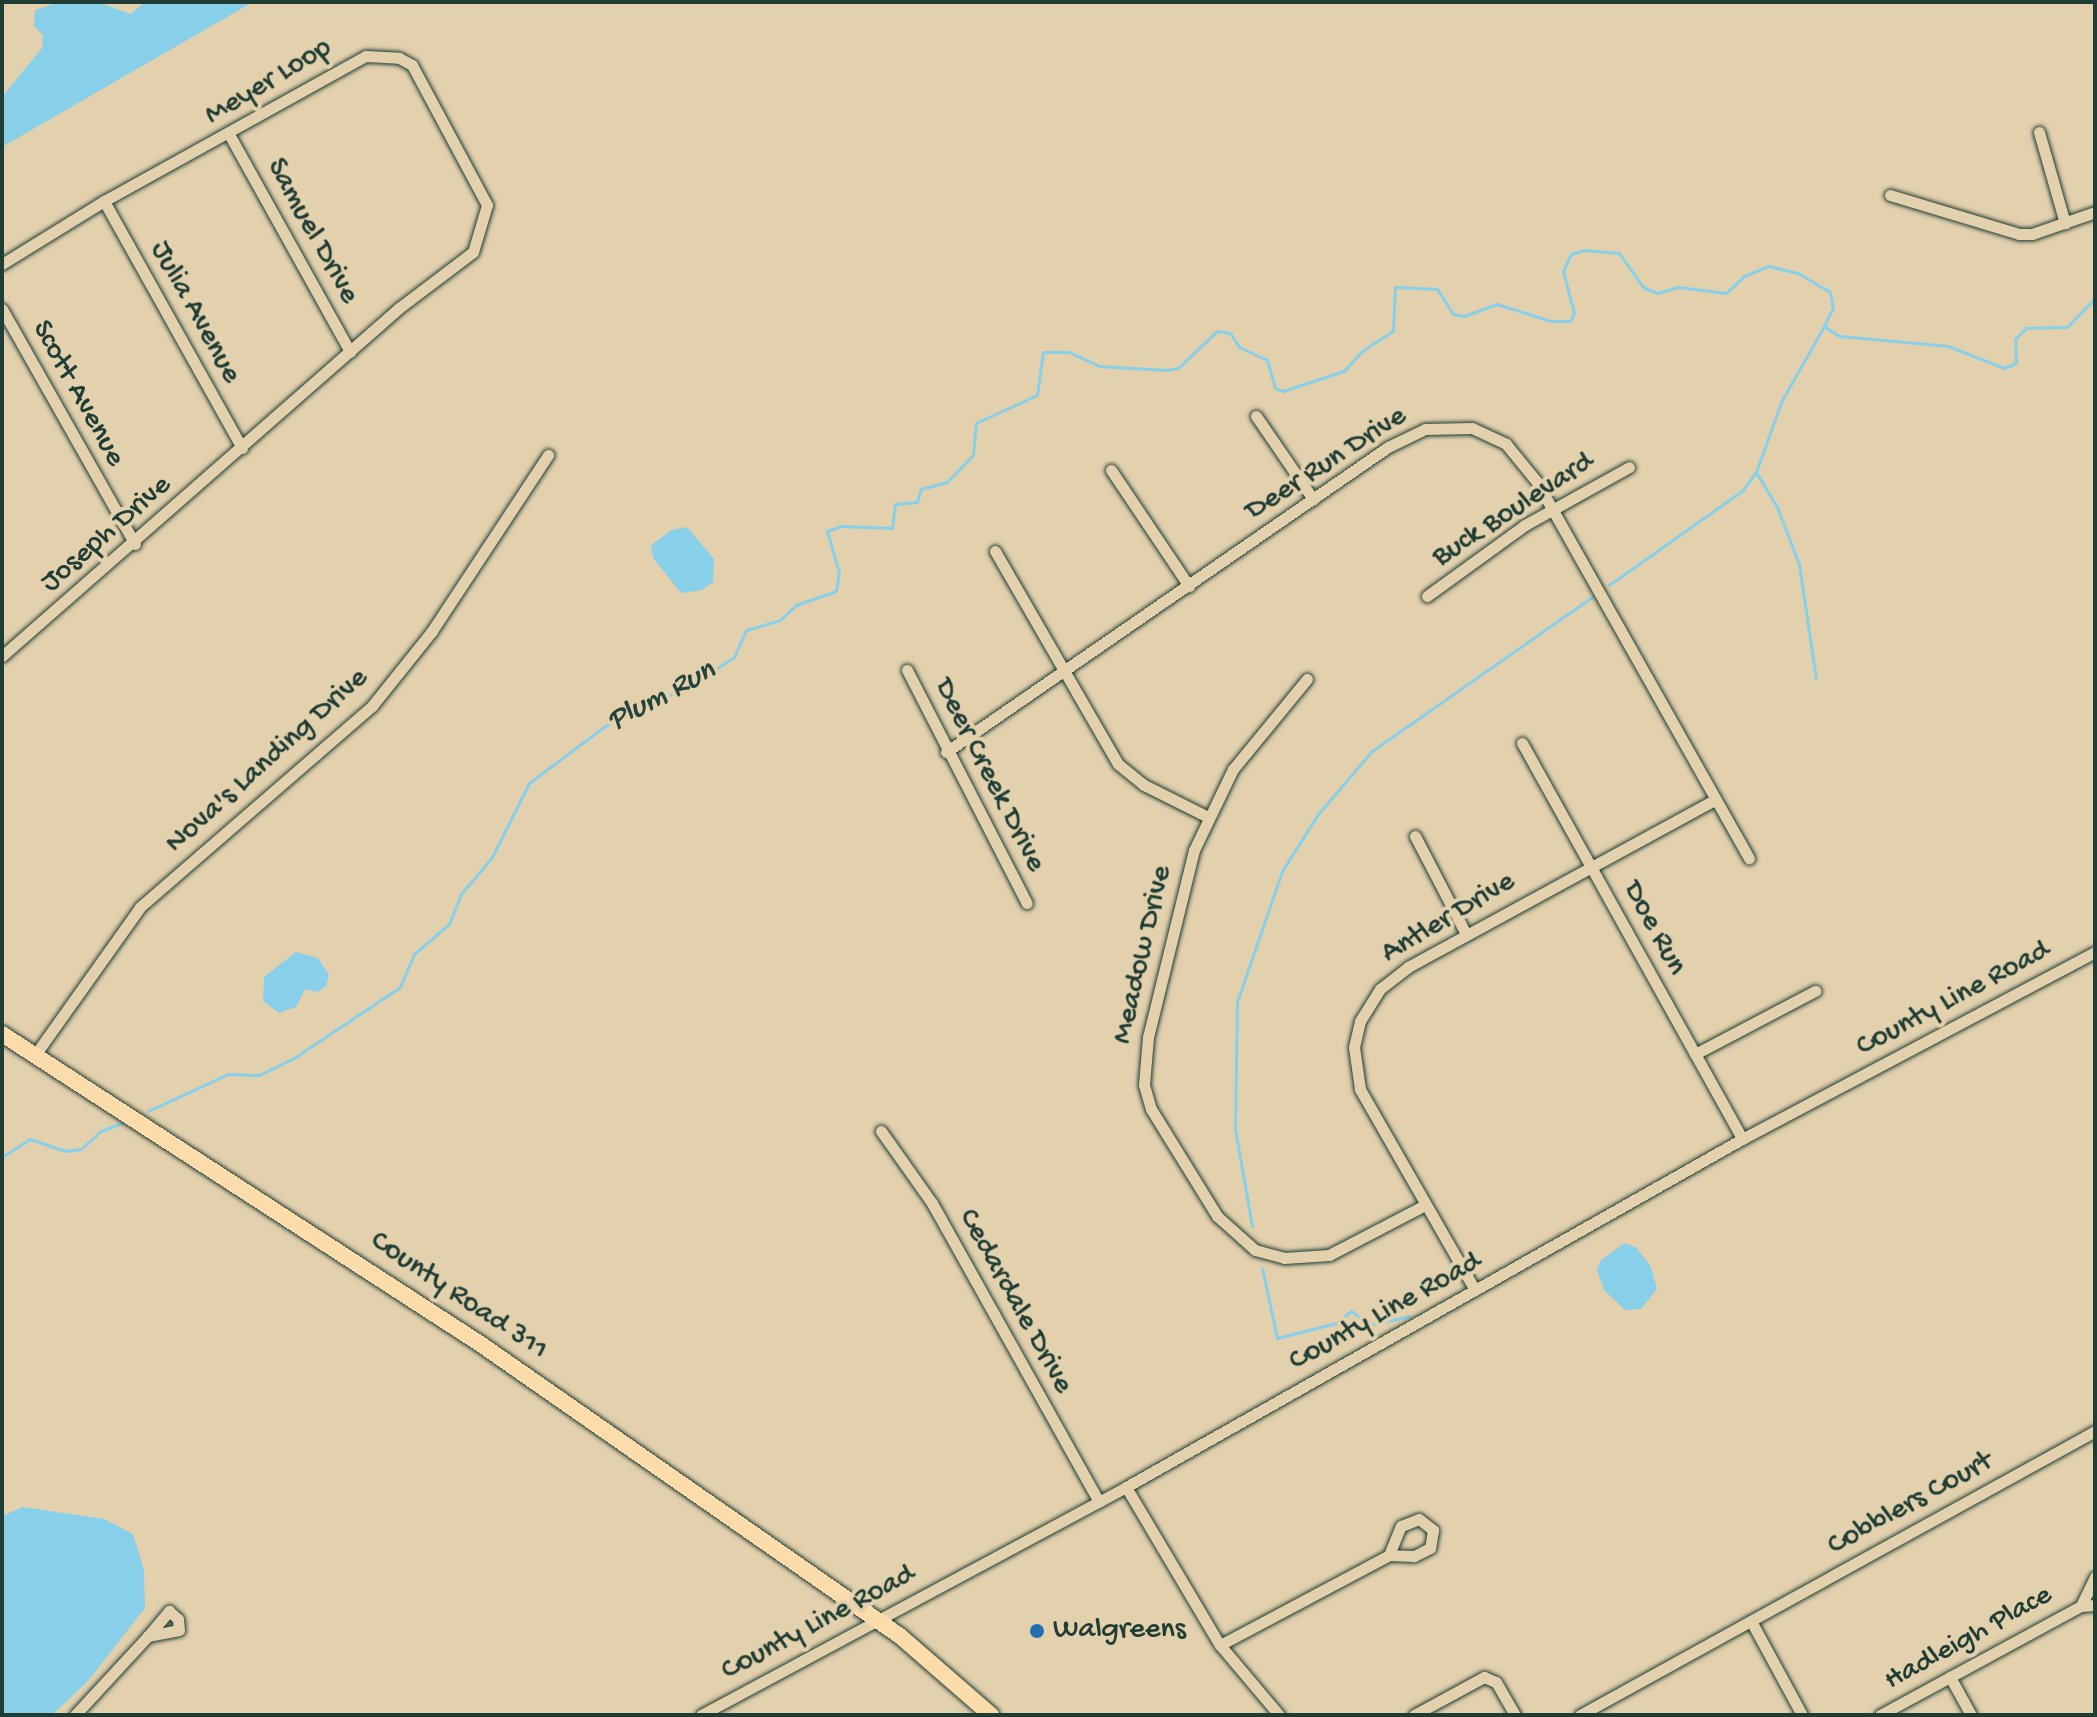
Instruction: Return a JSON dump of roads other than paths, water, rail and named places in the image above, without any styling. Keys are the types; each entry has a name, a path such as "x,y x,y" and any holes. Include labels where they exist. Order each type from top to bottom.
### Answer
{"main road":[{"name":"County Road 311","path":"2,1034 479,1343 930,1660 991,1715"}],"street":[{"name":"Meyer Loop","path":"2,264 104,201 230,136 352,61 384,55 412,65 464,154 487,205 480,240 473,252 350,352 242,448"},
{"path":"2039,132 2065,223"},
{"name":"Samuel Drive","path":"230,136 350,352"},
{"path":"1890,195 2019,234 2095,212"},
{"name":"Julia Avenue","path":"104,201 242,448"},
{"name":"Scott Avenue","path":"2,309 135,544"},
{"path":"1256,416 1313,499"},
{"name":"Deer Run Drive","path":"946,752 1400,440 1447,426 1484,431 1506,444 1552,507 1749,858"},
{"name":"Joseph Drive","path":"2,656 135,544 242,448"},
{"name":"Nova's Landing Drive","path":"35,1055 140,907 372,706 432,631 548,455"},
{"name":"Buck Boulevard","path":"1427,596 1552,507 1629,467"},
{"path":"1111,470 1189,586"},
{"path":"995,551 1118,764 1144,785 1208,817"},
{"name":"Deer Creek Drive","path":"907,670 946,752 1027,903"},
{"name":"Meadow Drive","path":"1307,679 1242,757 1208,817 1178,897 1143,1070 1151,1109 1217,1216 1255,1250 1284,1258 1329,1255 1425,1205"},
{"name":"Doe Run","path":"1522,743 1742,1139"},
{"name":"Antler Drive","path":"1475,1290 1360,1089 1354,1047 1360,1021 1380,989 1466,934 1714,800"},
{"path":"1415,836 1466,934"},
{"name":"County Line Road","path":"701,1715 1099,1502 1742,1139 2095,952"},
{"path":"1695,1054 1815,991"},
{"name":"Cedardale Drive","path":"881,1131 932,1203 1099,1502"},
{"name":"Cobblers Court","path":"1580,1715 2095,1431"},
{"path":"1126,1487 1220,1645 1279,1715"},
{"path":"1220,1645 1389,1555"},
{"name":"Hadleigh Place","path":"2081,1606 2095,1577"},
{"name":"Hadleigh Place","path":"1880,1715 2081,1606 2095,1605"},
{"path":"1751,1621 1802,1715"},
{"path":"75,1715 148,1636"},
{"path":"1414,1715 1484,1677 1496,1682 1515,1715"},
{"path":"1950,1677 1971,1715"}],"water":[{"path":"60,2 97,2 131,14 145,2 253,2 2,147 2,97 42,48 43,35 34,26 35,10"},
{"path":"687,527 714,559 713,582 702,590 681,593 653,558 651,545 672,530"},
{"path":"296,952 318,958 329,975 326,986 318,992 305,989 296,1007 279,1013 263,1001 264,977"},
{"path":"1625,1243 1637,1248 1651,1267 1657,1289 1641,1309 1625,1310 1604,1290 1597,1270 1601,1260"},
{"path":"23,1507 104,1519 133,1534 144,1570 145,1608 88,1681 52,1715 2,1715 2,1516"}],"waterway":[{"name":"Plum Run","path":"148,1111 228,1074 259,1075 294,1058 400,987 414,954 449,924 461,894 492,857 529,783 605,726 691,685 734,657 746,630 780,620 796,605 836,591 839,573 827,531 841,526 892,528 895,504 917,502 921,489 947,482 973,455 976,423 1037,395 1043,352 1069,352 1099,366 1166,370 1178,368 1217,331 1230,333 1239,347 1267,360 1275,388 1283,391 1344,371 1362,351 1393,331 1395,287 1437,289 1453,314 1464,316 1497,304 1551,321 1570,321 1574,313 1563,271 1571,254 1584,250 1619,253 1643,287 1657,293 1678,287 1726,293 1744,276 1769,266 1798,273 1830,292 1833,308 1824,326 1839,336 1948,346 2004,368 2016,363 2015,339 2026,328 2067,327 2095,298"},
{"path":"1609,585 1742,491 1756,472 1781,402 1824,326"},
{"path":"1756,472 1777,507 1799,564 1816,679"},
{"path":"1252,1226 1235,1129 1237,1002 1282,871 1318,814 1372,751 1592,597"},
{"name":"Plum Run","path":"2,1157 30,1139 64,1151 81,1149 101,1131 125,1122"},
{"path":"1262,1268 1277,1338 1336,1323 1351,1311 1370,1325 1409,1316"}],"place":[{"name":"Walgreens","path":"1037,1631"}]}
